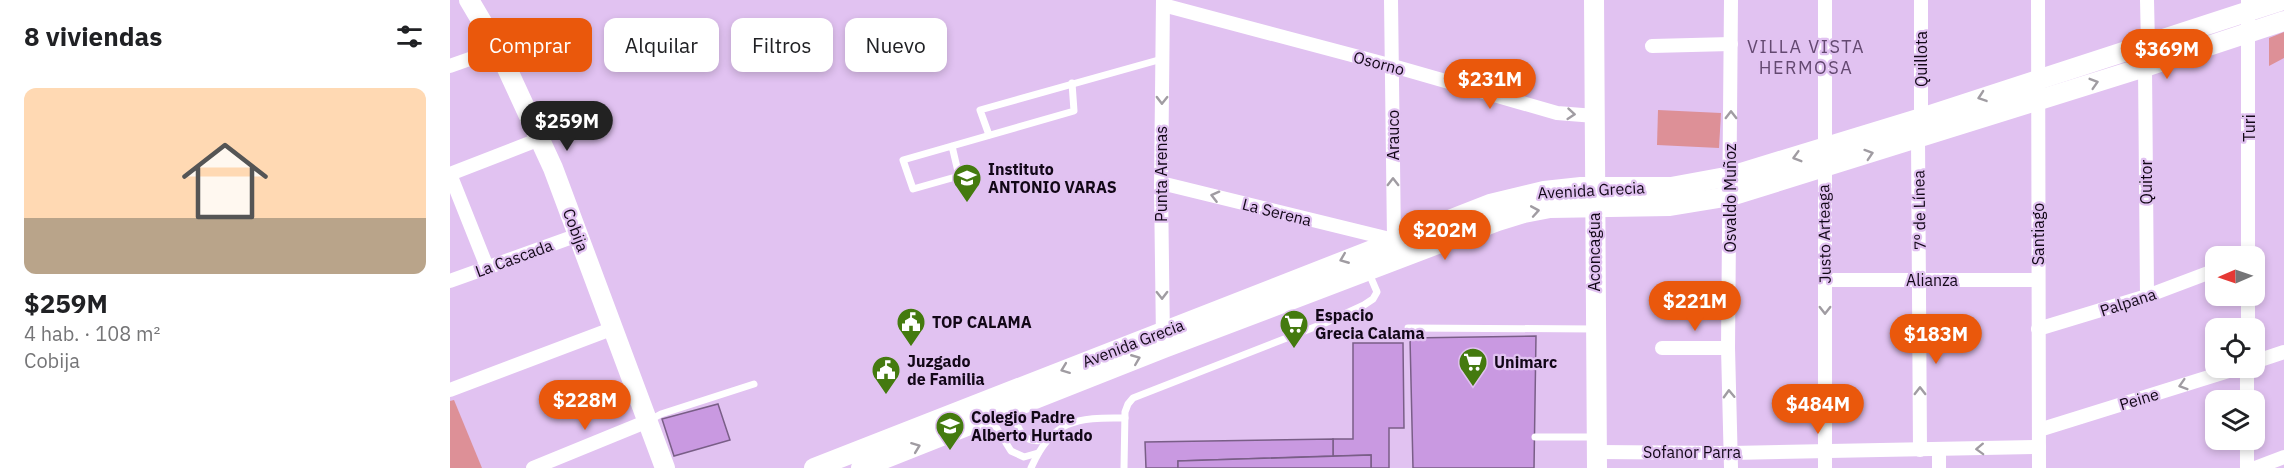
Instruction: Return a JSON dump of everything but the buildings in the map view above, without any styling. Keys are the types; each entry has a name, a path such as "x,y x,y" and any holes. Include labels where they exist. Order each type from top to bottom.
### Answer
{"main road":[{"name":"Cobija","path":"469,0 480,18"},
{"name":"Aconcagua","path":"1594,0 1597,452"},
{"name":"Avenida Grecia","path":"814,468 1163,340 1524,213 1594,197 1731,176 1824,149 2148,45 2248,6 2283,0"},
{"name":"Avenida Grecia","path":"861,468 990,418 1394,240 1490,204 1522,194 1594,197 1670,206 1731,196 1824,169 2284,21"},
{"name":"Cobija","path":"509,72 540,139 578,235 665,468"}],"street":[{"name":"Arauco","path":"1391,0 1394,240"},
{"name":"Osvaldo Muñoz","path":"1731,0 1728,348 1731,468"},
{"name":"Justo Arteaga","path":"1825,0 1826,468"},
{"name":"Quillota","path":"1921,0 1921,118"},
{"name":"Santiago","path":"2038,0 2039,468"},
{"path":"2147,0 2148,45"},
{"name":"Osorno","path":"1163,2 1557,113 1595,116"},
{"name":"Punta Arenas","path":"1163,2 1161,183 1163,340"},
{"name":"Turi","path":"2248,6 2248,246"},
{"path":"1652,46 1731,44"},
{"path":"450,66 468,60"},
{"name":"Quitor","path":"2145,67 2147,297"},
{"name":"7º de Línea","path":"1918,138 1920,450"},
{"path":"487,267 450,174 540,139"},
{"name":"La Serena","path":"1161,183 1394,240"},
{"name":"La Cascada","path":"450,280 578,235"},
{"path":"1373,268 1394,240"},
{"name":"Palpana","path":"2038,329 2147,297 2205,274"},
{"name":"Alianza","path":"1825,280 2038,280"},
{"path":"450,390 614,328"},
{"path":"1662,348 1728,348"},
{"path":"2265,358 2284,352"},
{"name":"Peine","path":"2039,430 2206,378"},
{"path":"532,468 558,464 648,422"},
{"name":"Sofanor Parra","path":"1597,452 1731,453 2039,447"},
{"path":"1939,450 1939,468"},
{"path":"2247,450 2247,468"},
{"path":"2255,468 2284,457"}],"lane":[{"path":"989,135 980,110 1162,59"},
{"path":"952,146 959,176 913,189 903,160 1074,111 1071,83"},
{"path":"1124,468 1125,418 1128,404 1141,394 1324,323 1364,305 1373,299 1377,292 1373,268"},
{"path":"1408,328 1595,328"},
{"path":"648,422 661,414 754,384"},
{"path":"1011,409 1019,430 1026,439 1034,442 1046,440"},
{"path":"990,418 1011,451 1024,457 1038,453"},
{"path":"1031,468 1046,440 1059,429 1095,418 1125,418"},
{"path":"1535,437 1597,452"}],"shaded area":[{"path":"2284,32 2284,58 2269,66 2269,38"},
{"path":"1658,110 1721,113 1719,148 1657,145"},
{"path":"454,400 482,468 450,468 450,401"}],"place":[{"name":"Instituto ANTONIO VARAS","path":"967,204"},
{"name":"TOP CALAMA","path":"911,348"},
{"name":"Espacio Grecia Calama","path":"1294,350"},
{"name":"Unimarc","path":"1473,388"},
{"name":"Juzgado de Familia","path":"886,396"},
{"name":"Colegio Padre Alberto Hurtado","path":"950,452"}],"district":[{"name":"VILLA VISTA HERMOSA","path":"1806,56"}]}
